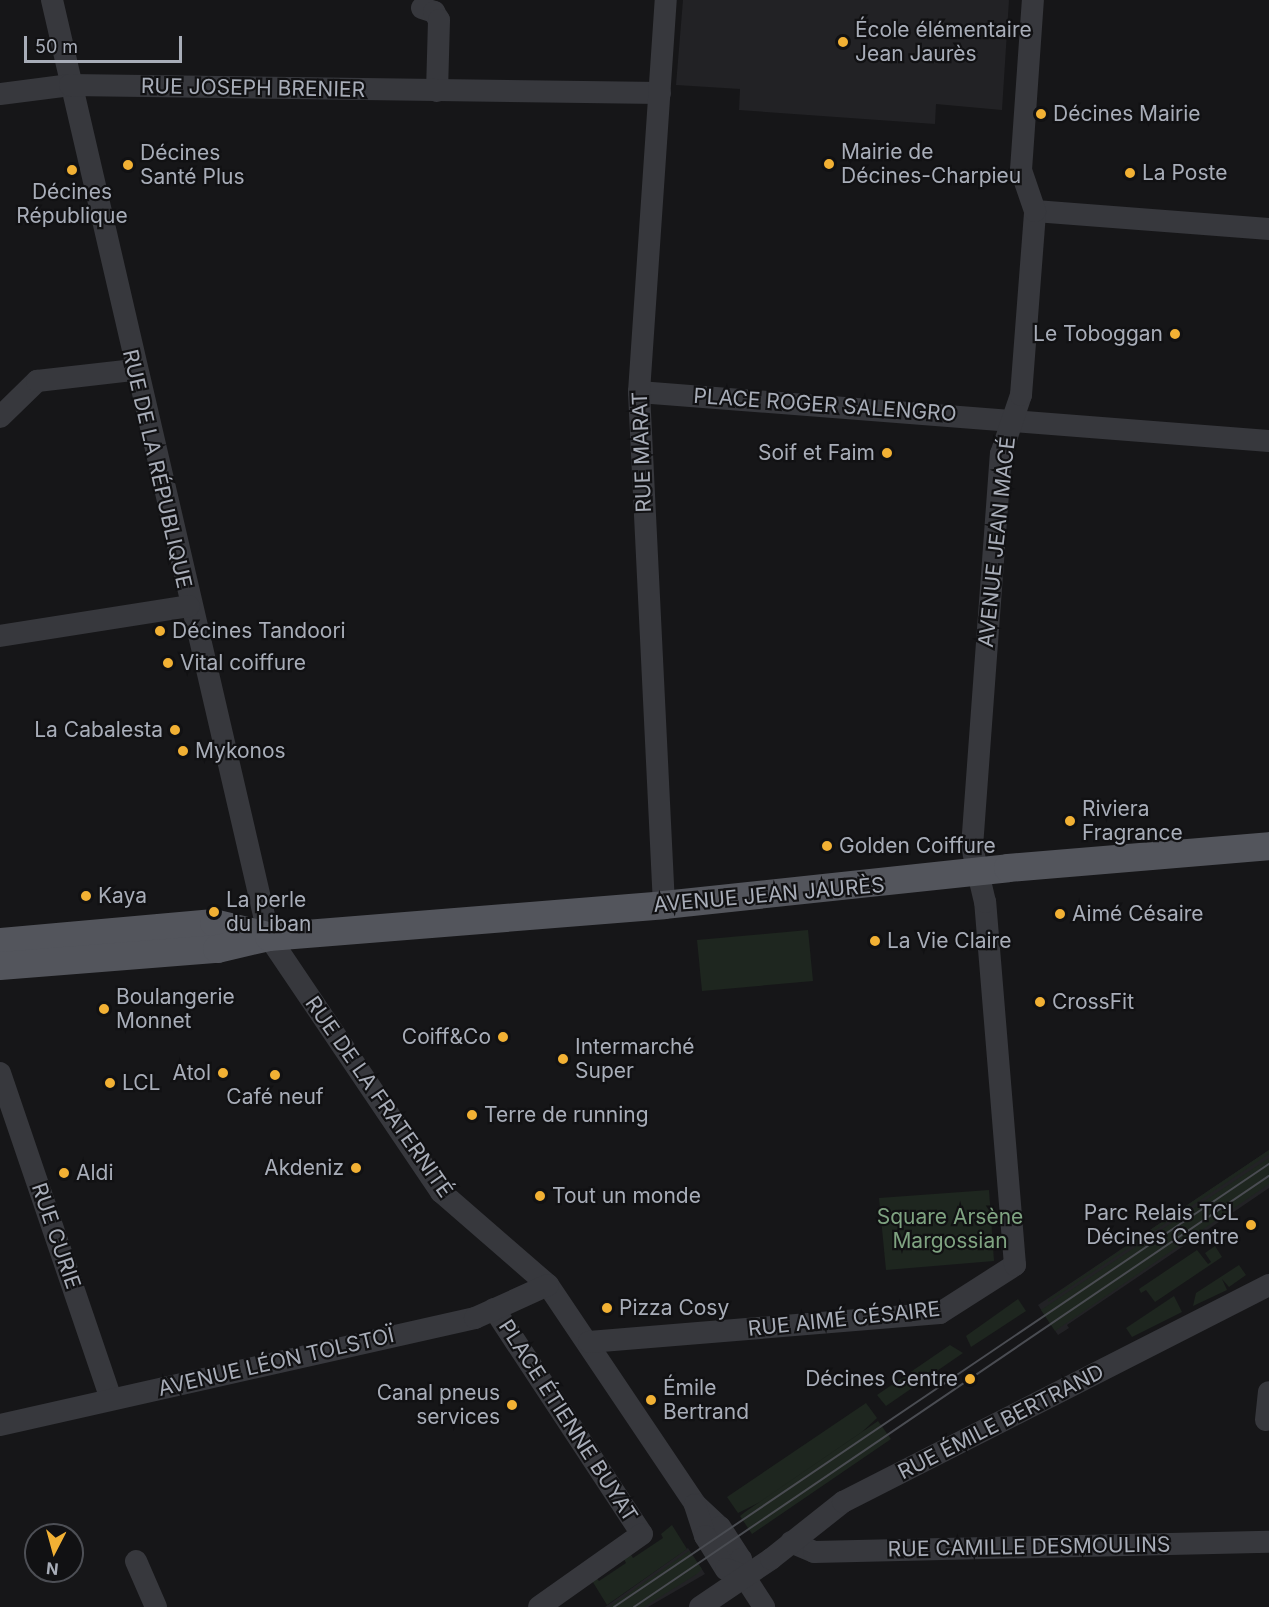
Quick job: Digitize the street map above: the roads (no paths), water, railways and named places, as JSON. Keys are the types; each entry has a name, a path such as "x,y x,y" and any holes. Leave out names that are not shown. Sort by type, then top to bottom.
{"main road":[{"name":"AVENUE JEAN JAURÈS","path":"0,966 217,949 269,937 664,905 1269,846"},
{"name":"AVENUE JEAN JAURÈS","path":"0,942 214,922 269,937"}],"street":[{"name":"RUE DE LA RÉPUBLIQUE","path":"51,0 134,370 269,937"},
{"name":"RUE MARAT","path":"664,905 639,392 666,0"},
{"name":"AVENUE JEAN MACÉ","path":"975,873 972,847 1001,454 1021,395 1035,211 1021,170 1033,0"},
{"path":"422,8 434,12 439,20 437,91"},
{"name":"RUE JOSEPH BRENIER","path":"0,94 69,85 660,93"},
{"path":"1035,211 1269,230"},
{"path":"0,417 37,381 134,370"},
{"name":"PLACE ROGER SALENGRO","path":"639,392 1012,419 1269,441"},
{"path":"0,636 189,606"},
{"name":"RUE AIMÉ CÉSAIRE","path":"589,1342 940,1313 1015,1265 985,902 975,873"},
{"name":"RUE DE LA FRATERNITÉ","path":"269,937 441,1192 548,1285 589,1342 695,1504 720,1527 738,1554 744,1576 764,1607"},
{"name":"RUE CURIE","path":"0,1073 111,1399"},
{"name":"AVENUE LÉON TOLSTOÏ","path":"0,1425 454,1323 494,1309 548,1285"},
{"name":"RUE ÉMILE BERTRAND","path":"700,1607 843,1502 1269,1286"},
{"name":"PLACE ÉTIENNE BUYAT","path":"494,1309 642,1534 539,1607"},
{"path":"1266,1420 1269,1392"},
{"name":"RUE CAMILLE DESMOULINS","path":"791,1542 814,1552 1269,1542"},
{"path":"136,1561 156,1607"}],"tram line":[{"path":"614,1607 1269,1164"},
{"path":"634,1607 1269,1176"}],"place":[{"name":"École élémentaire Jean Jaurès","path":"843,42"},
{"name":"Décines Mairie","path":"1041,114"},
{"name":"Mairie de Décines-Charpieu","path":"829,164"},
{"name":"Décines Santé Plus","path":"128,165"},
{"name":"Décines République","path":"72,170"},
{"name":"La Poste","path":"1130,173"},
{"name":"Le Toboggan","path":"1175,334"},
{"name":"Soif et Faim","path":"887,453"},
{"name":"Décines Tandoori","path":"160,631"},
{"name":"Vital coiffure","path":"168,663"},
{"name":"La Cabalesta","path":"175,730"},
{"name":"Mykonos","path":"183,751"},
{"name":"Riviera Fragrance","path":"1070,821"},
{"name":"Golden Coiffure","path":"827,846"},
{"name":"Kaya","path":"86,896"},
{"name":"La perle du Liban","path":"214,912"},
{"name":"Aimé Césaire","path":"1060,914"},
{"name":"La Vie Claire","path":"875,941"},
{"name":"CrossFit","path":"1040,1002"},
{"name":"Boulangerie Monnet","path":"104,1009"},
{"name":"Coiff&Co","path":"503,1037"},
{"name":"Intermarché Super","path":"563,1059"},
{"name":"Atol","path":"223,1073"},
{"name":"Café neuf","path":"275,1075"},
{"name":"LCL","path":"110,1083"},
{"name":"Terre de running","path":"472,1115"},
{"name":"Akdeniz","path":"356,1168"},
{"name":"Aldi","path":"64,1173"},
{"name":"Tout un monde","path":"540,1196"},
{"name":"Parc Relais TCL Décines Centre","path":"1251,1225"},
{"name":"Pizza Cosy","path":"607,1308"},
{"name":"Décines Centre","path":"970,1379"},
{"name":"Émile Bertrand","path":"651,1400"},
{"name":"Canal pneus services","path":"512,1405"}],"park label":[{"name":"Square Arsène Margossian","path":"950,1229"}]}
